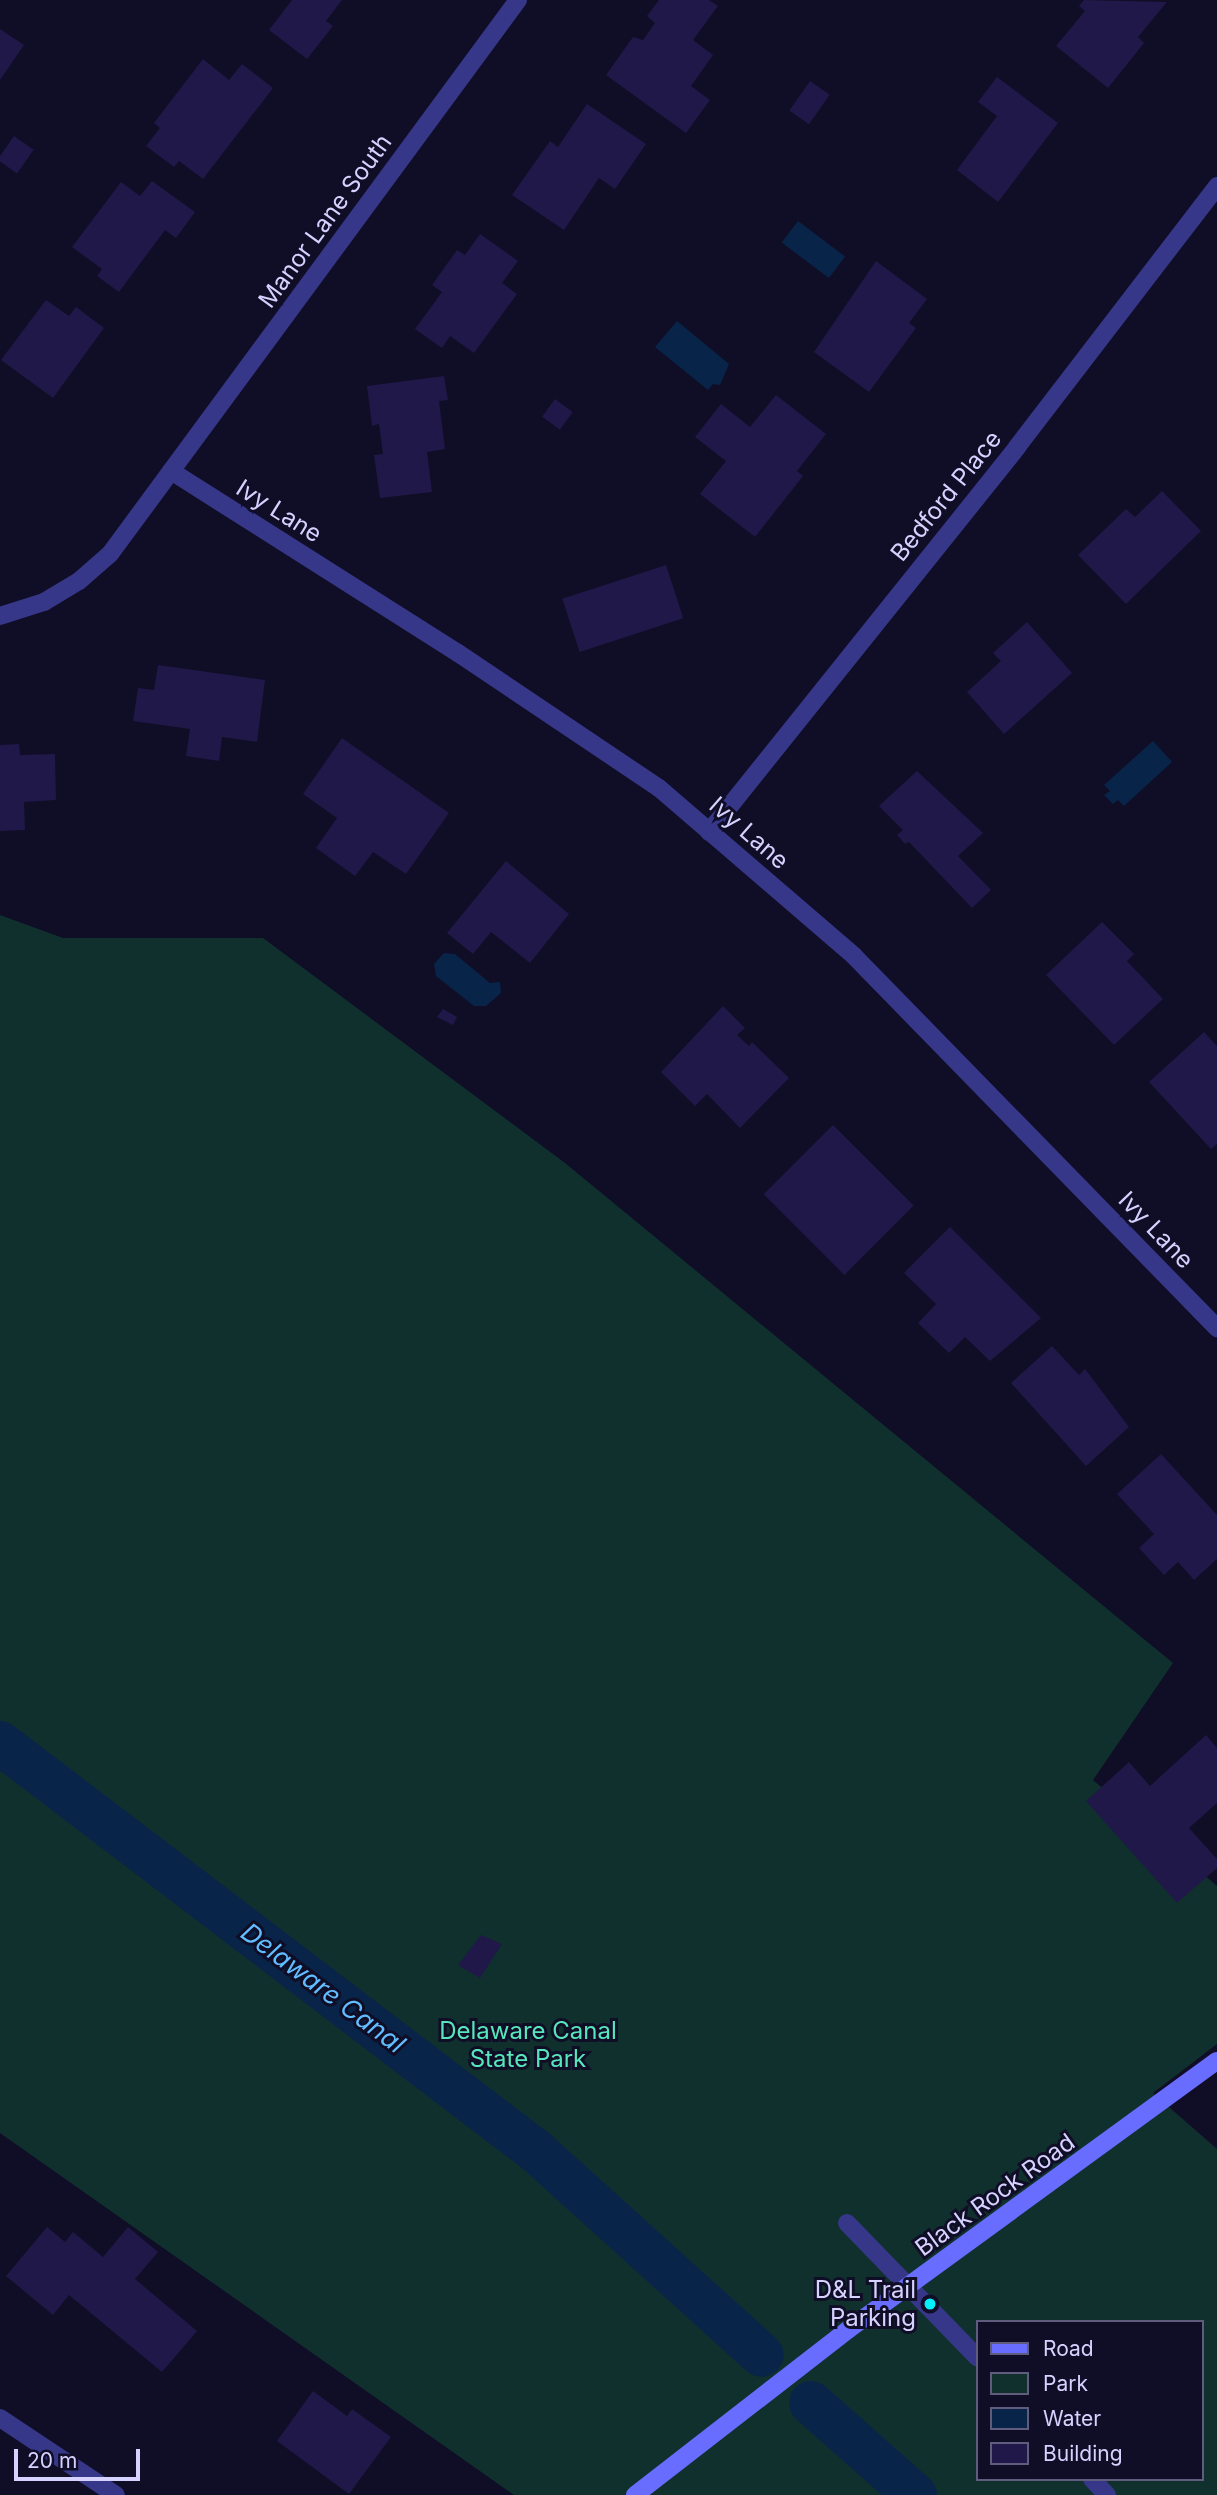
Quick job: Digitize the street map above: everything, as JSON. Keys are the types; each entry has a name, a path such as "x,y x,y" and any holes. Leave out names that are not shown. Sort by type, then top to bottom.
{"street":[{"name":"Manor Lane South","path":"0,616 44,602 79,581 110,554 518,0"},
{"name":"Bedford Place","path":"709,832 1017,447 1217,186"},
{"name":"Ivy Lane","path":"171,471 585,736 659,788 854,956 1217,1328"},
{"name":"Black Rock Road","path":"635,2495 910,2286 1217,2062"},
{"path":"847,2223 976,2356"},
{"path":"0,2418 116,2495"},
{"path":"1094,2481 1107,2495"}],"green space":[{"name":"Delaware Canal State Park","path":"0,915 63,938 263,938 565,1163 1173,1663 1093,1780 1217,1886 1217,2044 1153,2093 1217,2149 1217,2495 514,2495 0,2133"}],"water":[{"path":"798,221 845,257 829,278 782,243"},
{"path":"677,321 729,364 720,385 713,384 708,390 655,347"},
{"path":"1153,741 1172,762 1124,806 1118,800 1113,804 1104,795 1110,791 1104,785"},
{"path":"444,953 455,954 490,983 500,982 501,993 486,1006 474,1006 436,976 434,964"}],"building":[{"path":"292,0 342,0 326,21 333,26 307,59 269,30"},
{"path":"659,0 709,0 718,6 693,40 713,55 691,86 710,100 686,133 606,75 633,37 643,40 655,23 647,16"},
{"path":"1084,0 1167,2 1138,37 1144,43 1108,88 1056,46 1085,11 1079,6"},
{"path":"0,29 24,45 0,80"},
{"path":"203,59 229,80 242,64 273,88 203,179 179,161 174,167 146,146 160,128 154,123"},
{"path":"997,77 1058,123 998,202 957,170 997,116 978,102"},
{"path":"810,81 830,95 809,124 789,110"},
{"path":"587,104 646,144 615,189 599,178 564,230 512,195 550,141 558,147"},
{"path":"14,136 34,150 17,174 0,162 0,156"},
{"path":"152,181 195,212 176,238 165,230 119,292 97,276 102,269 72,247 121,182 140,196"},
{"path":"480,234 518,261 502,283 517,294 474,353 450,336 442,348 415,329 442,292 432,285 457,250 465,255"},
{"path":"876,261 927,299 909,323 916,328 869,392 814,352"},
{"path":"46,300 69,316 76,307 104,328 53,398 1,360"},
{"path":"444,376 448,400 439,401 445,449 427,452 432,492 380,498 374,455 383,454 379,424 372,426 367,386"},
{"path":"776,395 826,434 797,471 803,476 755,537 700,494 726,461 695,437 721,404 750,427"},
{"path":"555,399 573,412 560,430 542,417"},
{"path":"1162,491 1201,531 1126,604 1078,555 1126,509 1135,517"},
{"path":"666,565 683,618 580,652 562,599"},
{"path":"1027,622 1072,673 1004,734 967,692 1001,661 993,653"},
{"path":"158,665 265,680 257,742 222,737 219,761 186,756 190,729 133,721 138,688 154,690"},
{"path":"342,738 449,813 406,874 373,852 355,876 316,848 337,818 303,794"},
{"path":"19,744 20,755 55,754 56,800 24,802 25,830 0,831 0,745"},
{"path":"917,771 983,833 958,856 991,890 972,908 909,842 905,844 897,835 903,830 879,806"},
{"path":"506,861 569,914 530,963 491,932 473,954 447,933"},
{"path":"1102,922 1134,954 1127,961 1163,999 1114,1045 1046,975"},
{"path":"723,1006 745,1028 737,1035 749,1046 752,1042 789,1078 740,1128 707,1094 695,1106 661,1072"},
{"path":"443,1009 457,1017 453,1025 437,1017"},
{"path":"1204,1032 1217,1046 1217,1144 1211,1149 1149,1082"},
{"path":"833,1125 914,1206 844,1275 764,1194"},
{"path":"950,1227 1041,1318 990,1361 965,1337 949,1353 918,1323 936,1304 904,1273"},
{"path":"1052,1346 1079,1375 1085,1369 1129,1427 1086,1466 1011,1383"},
{"path":"1161,1454 1217,1515 1217,1559 1194,1580 1178,1562 1164,1575 1139,1548 1154,1534 1117,1494"},
{"path":"1206,1735 1217,1748 1217,1803 1189,1828 1217,1859 1217,1868 1177,1903 1086,1801 1129,1762 1150,1786"},
{"path":"481,1935 502,1944 480,1978 458,1965"},
{"path":"47,2227 65,2242 73,2232 103,2257 128,2227 158,2252 135,2279 197,2331 162,2372 69,2295 53,2315 6,2276"},
{"path":"313,2391 347,2416 352,2409 391,2437 349,2494 277,2441"}],"waterway":[{"name":"Delaware Canal","path":"0,1743 536,2151 762,2355"},
{"name":"Delaware Canal","path":"811,2403 915,2495"}],"place":[{"name":"D&L Trail Parking","path":"930,2304"}]}
